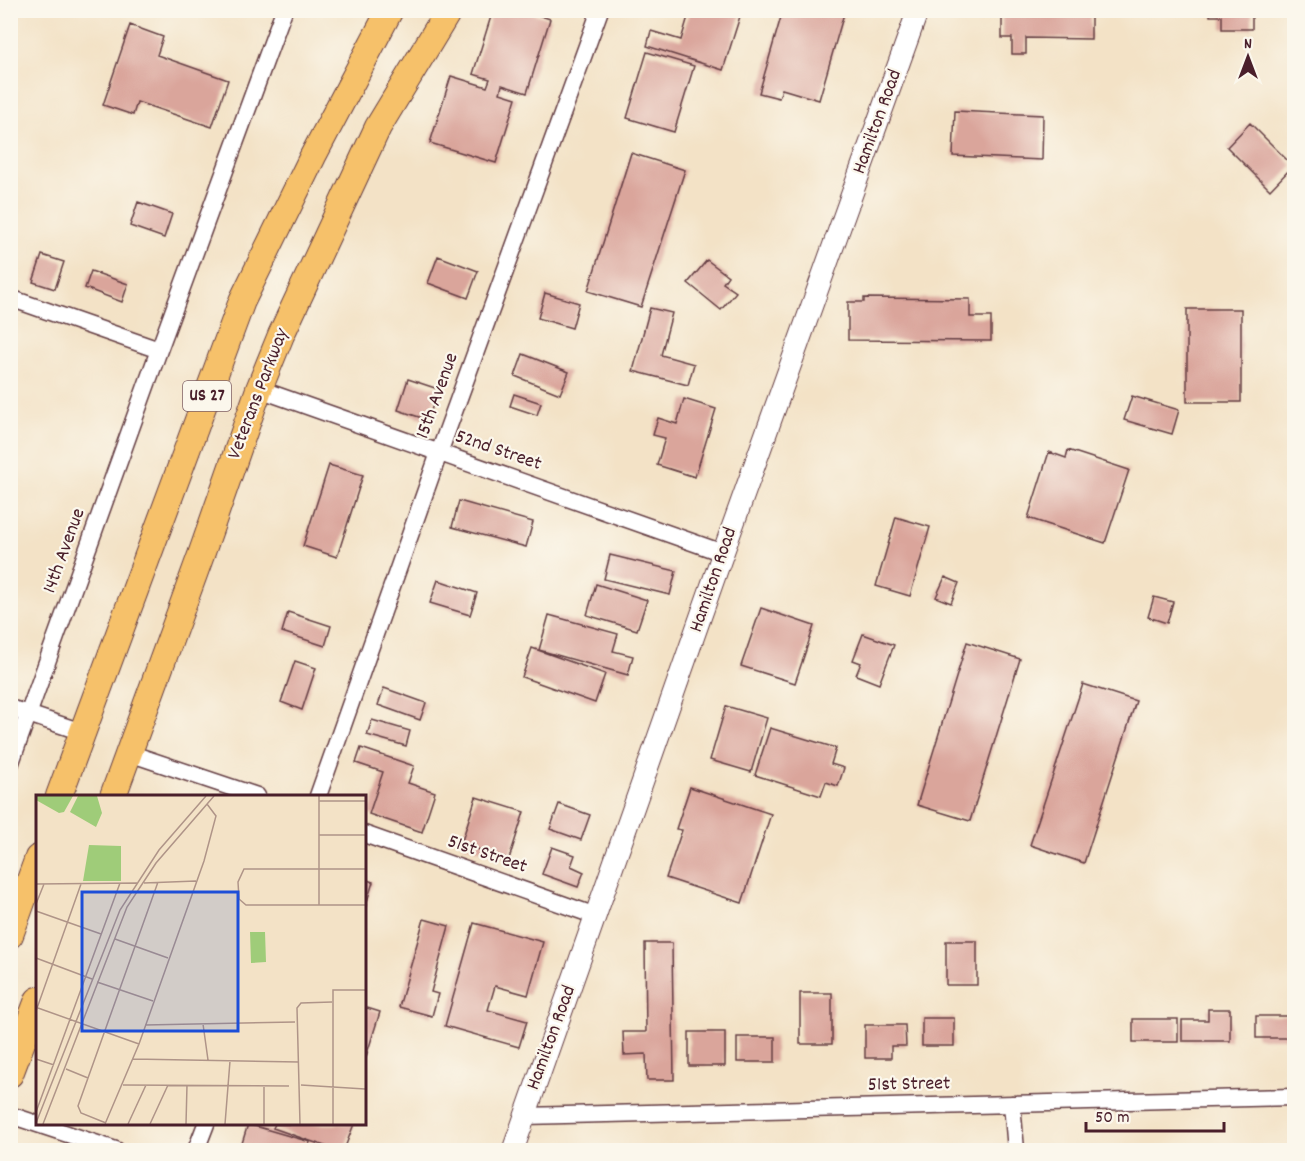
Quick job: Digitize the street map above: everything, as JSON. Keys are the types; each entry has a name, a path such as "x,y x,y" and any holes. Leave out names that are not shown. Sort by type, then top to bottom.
{"main road":[{"name":"US 27","path":"59,795 242,301 313,156 390,10"},
{"name":"Veterans Parkway","path":"112,795 201,555 259,389 323,241 378,127 449,10"},
{"path":"10,935 36,864"},
{"path":"10,1074 36,1005"}],"street":[{"path":"10,298 159,350 284,10"},
{"name":"15th Avenue","path":"318,795 600,10"},
{"name":"Hamilton Road","path":"513,1150 723,553 918,10"},
{"name":"14th Avenue","path":"10,765 159,350"},
{"name":"52nd Street","path":"259,389 723,553"},
{"path":"10,708 82,732"},
{"path":"129,753 254,795"},
{"name":"51st Street","path":"366,835 596,916"},
{"name":"51st Street","path":"524,1116 1294,1097"},
{"path":"1012,1104 1016,1150"},
{"path":"10,1115 36,1124"},
{"path":"40,1125 116,1150"},
{"path":"196,1150 206,1125"}],"building":[{"path":"493,10 523,10 550,19 527,93 502,85 500,93 516,98 496,163 430,143 451,76 487,87 490,79 473,74"},
{"path":"690,10 742,10 723,70 647,46 651,31 681,40"},
{"path":"783,10 845,10 819,100 782,89 779,98 759,93"},
{"path":"1002,10 1091,10 1091,39 1026,38 1026,54 1012,54 1012,38 1002,38"},
{"path":"1210,10 1252,10 1252,29 1222,29 1222,16 1210,16"},
{"path":"130,25 163,37 157,55 228,80 212,127 137,102 133,115 103,105"},
{"path":"647,52 694,66 674,132 627,118"},
{"path":"955,111 1043,115 1042,160 953,156"},
{"path":"1250,123 1293,166 1270,190 1227,147"},
{"path":"631,153 685,170 641,307 588,291"},
{"path":"138,202 172,214 164,238 130,226"},
{"path":"42,255 64,262 55,289 33,282"},
{"path":"438,256 478,271 468,298 428,283"},
{"path":"707,260 728,276 723,283 736,292 721,310 688,283"},
{"path":"91,271 128,284 122,302 85,288"},
{"path":"545,293 579,303 572,328 538,318"},
{"path":"864,298 970,299 970,317 991,317 991,341 848,340 848,302 864,302"},
{"path":"650,308 672,313 661,355 694,364 688,385 633,371"},
{"path":"1187,309 1241,309 1241,402 1187,402"},
{"path":"523,354 569,372 560,394 515,376"},
{"path":"408,379 438,389 428,420 398,410"},
{"path":"514,394 541,403 537,415 510,406"},
{"path":"1132,396 1179,410 1172,434 1124,420"},
{"path":"684,399 716,409 695,477 657,465 665,438 653,435 658,418 677,424"},
{"path":"1068,450 1129,470 1105,543 1028,518 1049,452 1066,458"},
{"path":"329,465 363,475 337,557 303,546"},
{"path":"459,501 533,522 526,547 452,527"},
{"path":"896,517 930,527 910,596 876,586"},
{"path":"610,555 676,571 670,595 604,579"},
{"path":"945,577 959,583 951,603 936,597"},
{"path":"438,580 477,593 470,615 430,603"},
{"path":"596,584 647,600 637,630 587,615"},
{"path":"1154,597 1173,602 1167,623 1148,617"},
{"path":"761,608 814,626 795,683 741,666"},
{"path":"288,612 331,626 325,646 282,632"},
{"path":"549,615 618,634 613,651 633,656 628,675 539,650"},
{"path":"863,634 894,645 879,684 856,675 861,663 853,660"},
{"path":"967,642 1020,659 970,821 917,805"},
{"path":"532,648 605,674 595,703 522,677"},
{"path":"295,661 316,668 302,710 281,702"},
{"path":"1083,684 1136,701 1084,863 1030,845"},
{"path":"384,688 426,703 420,720 378,705"},
{"path":"726,706 767,718 751,772 710,760"},
{"path":"372,720 410,731 406,746 367,735"},
{"path":"770,728 836,748 831,764 844,768 838,786 826,782 821,796 755,775"},
{"path":"361,748 414,766 408,783 435,792 422,832 369,814 383,772 356,763"},
{"path":"690,787 771,814 742,903 666,878 682,830 676,829"},
{"path":"476,797 524,812 509,859 461,844"},
{"path":"559,804 590,815 581,840 550,829"},
{"path":"552,847 575,855 571,866 584,872 578,887 542,874"},
{"path":"366,880 373,882 366,905"},
{"path":"424,919 449,926 431,992 438,994 432,1016 399,1007"},
{"path":"474,923 543,942 528,995 495,986 488,1010 527,1021 519,1047 445,1026"},
{"path":"946,941 977,941 977,985 946,985"},
{"path":"645,943 672,943 674,1080 647,1080 646,1054 624,1055 623,1032 646,1032"},
{"path":"800,993 832,993 832,1044 800,1044"},
{"path":"366,1008 380,1012 366,1057"},
{"path":"1208,1009 1230,1009 1230,1041 1182,1041 1182,1020 1208,1020"},
{"path":"1256,1016 1294,1016 1294,1038 1256,1038"},
{"path":"922,1018 954,1018 954,1046 922,1046"},
{"path":"1133,1019 1178,1019 1178,1042 1133,1042"},
{"path":"865,1025 905,1025 906,1046 891,1046 891,1058 865,1058"},
{"path":"689,1032 725,1032 725,1066 689,1066"},
{"path":"737,1037 775,1037 775,1062 737,1062"},
{"path":"248,1125 310,1142 307,1150 240,1150"},
{"path":"274,1125 354,1125 344,1150 336,1150 273,1128"}]}
